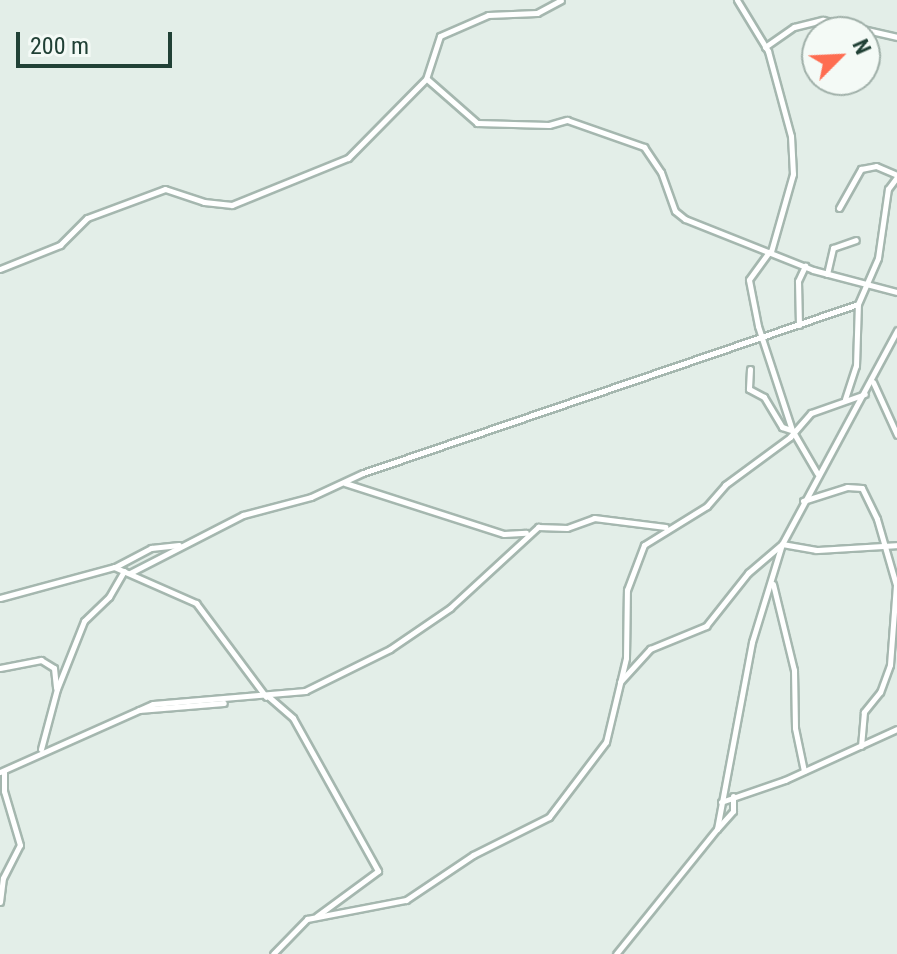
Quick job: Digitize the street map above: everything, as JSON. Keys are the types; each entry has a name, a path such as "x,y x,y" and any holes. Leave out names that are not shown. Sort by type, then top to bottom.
{"street":[{"path":"0,269 60,245 87,218 165,189 204,202 232,205 344,160 426,79 437,42 445,32 496,13 537,13 561,0"},
{"path":"737,0 765,47 791,136 793,174 770,252 749,282 761,337 793,432 817,473"},
{"path":"765,47 794,27 823,20 897,37"},
{"path":"426,79 479,123 549,125 567,120 644,147 661,172 679,216 827,274 897,292"},
{"path":"839,208 861,169 876,166 897,176 888,189 884,235 870,285 858,304 856,366 844,400"},
{"path":"827,274 833,248 856,240"},
{"path":"799,325 798,281 805,266"},
{"path":"40,750 57,689 88,614 109,597 127,572 243,515 501,430 858,304"},
{"path":"717,829 752,642 773,582 782,544 817,473 874,378 897,330"},
{"path":"750,369 749,390 764,397 782,427 793,432"},
{"path":"874,378 897,435"},
{"path":"273,954 302,922 317,916 406,900 473,855 549,817 604,747 620,683 633,566 644,545 667,527 707,506 725,485 793,432 811,413 865,394"},
{"path":"345,483 504,534 527,533 594,518 667,527"},
{"path":"802,501 860,486 877,519 882,547 896,589 893,647 880,692 864,712 861,746"},
{"path":"0,902 3,878 20,845 4,791 2,772 40,750 138,710 171,702 228,701 298,694 390,649 454,606 527,533"},
{"path":"620,683 650,649 706,626 748,573 782,544"},
{"path":"782,544 816,550 897,545"},
{"path":"0,598 114,567 151,548 179,545"},
{"path":"114,567 196,603 267,697 293,718 378,871 317,916"},
{"path":"773,582 794,670 795,728 804,771"},
{"path":"0,668 43,660 55,669 57,689"},
{"path":"720,802 804,771 897,729"},
{"path":"616,954 732,814 733,796"}]}
